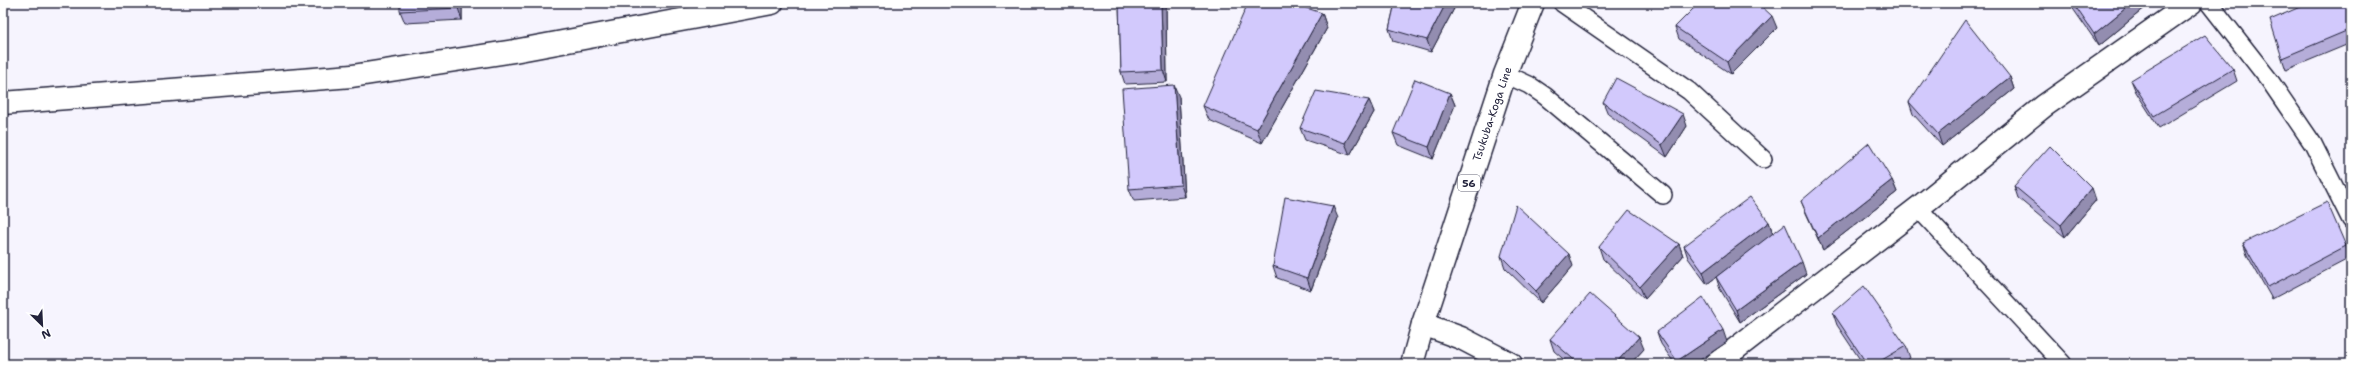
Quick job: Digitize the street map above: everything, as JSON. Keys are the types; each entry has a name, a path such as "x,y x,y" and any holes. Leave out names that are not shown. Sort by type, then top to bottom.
{"street":[{"path":"3,103 352,76 514,51 772,3"},
{"name":"Tsukuba-Koga Line","path":"1412,364 1422,324 1505,74 1532,3"},
{"path":"1716,364 1918,208 2044,106 2194,3"},
{"path":"1422,324 1461,338 1511,364"}],"lane":[{"path":"1562,3 1689,91 1763,158"},
{"path":"2194,3 2270,80 2313,144 2351,220"},
{"path":"1505,74 1545,96 1663,195"},
{"path":"1918,208 2063,364"}],"building":[{"path":"400,3 458,3 458,8 400,11"},
{"path":"1119,3 1161,3 1163,70 1121,72"},
{"path":"1248,3 1291,3 1322,13 1257,129 1203,106"},
{"path":"1395,3 1446,3 1427,40 1389,29"},
{"path":"1699,3 1758,3 1772,16 1727,62 1675,27"},
{"path":"2073,3 2132,3 2094,34"},
{"path":"2309,3 2351,3 2351,29 2282,58 2270,20"},
{"path":"1965,20 2010,77 1938,134 1909,102"},
{"path":"2205,35 2233,69 2154,116 2131,80"},
{"path":"1616,78 1683,114 1662,145 1603,102"},
{"path":"1415,79 1450,93 1429,147 1393,133"},
{"path":"1174,85 1181,185 1129,189 1122,89"},
{"path":"1316,91 1369,100 1345,143 1300,128"},
{"path":"1869,143 1892,180 1818,238 1801,201"},
{"path":"2050,146 2092,188 2061,225 2014,186"},
{"path":"1285,197 1333,206 1307,278 1273,266"},
{"path":"1750,197 1769,222 1703,272 1684,246"},
{"path":"2327,202 2346,246 2268,287 2243,243"},
{"path":"1516,205 1569,254 1536,291 1501,256"},
{"path":"1629,210 1679,244 1640,287 1599,247"},
{"path":"1785,224 1802,262 1736,310 1716,277"},
{"path":"1864,286 1906,346 1875,364 1867,364 1833,313"},
{"path":"1590,294 1639,337 1615,364 1579,364 1550,339"},
{"path":"1703,297 1723,330 1677,361 1657,332"}]}
